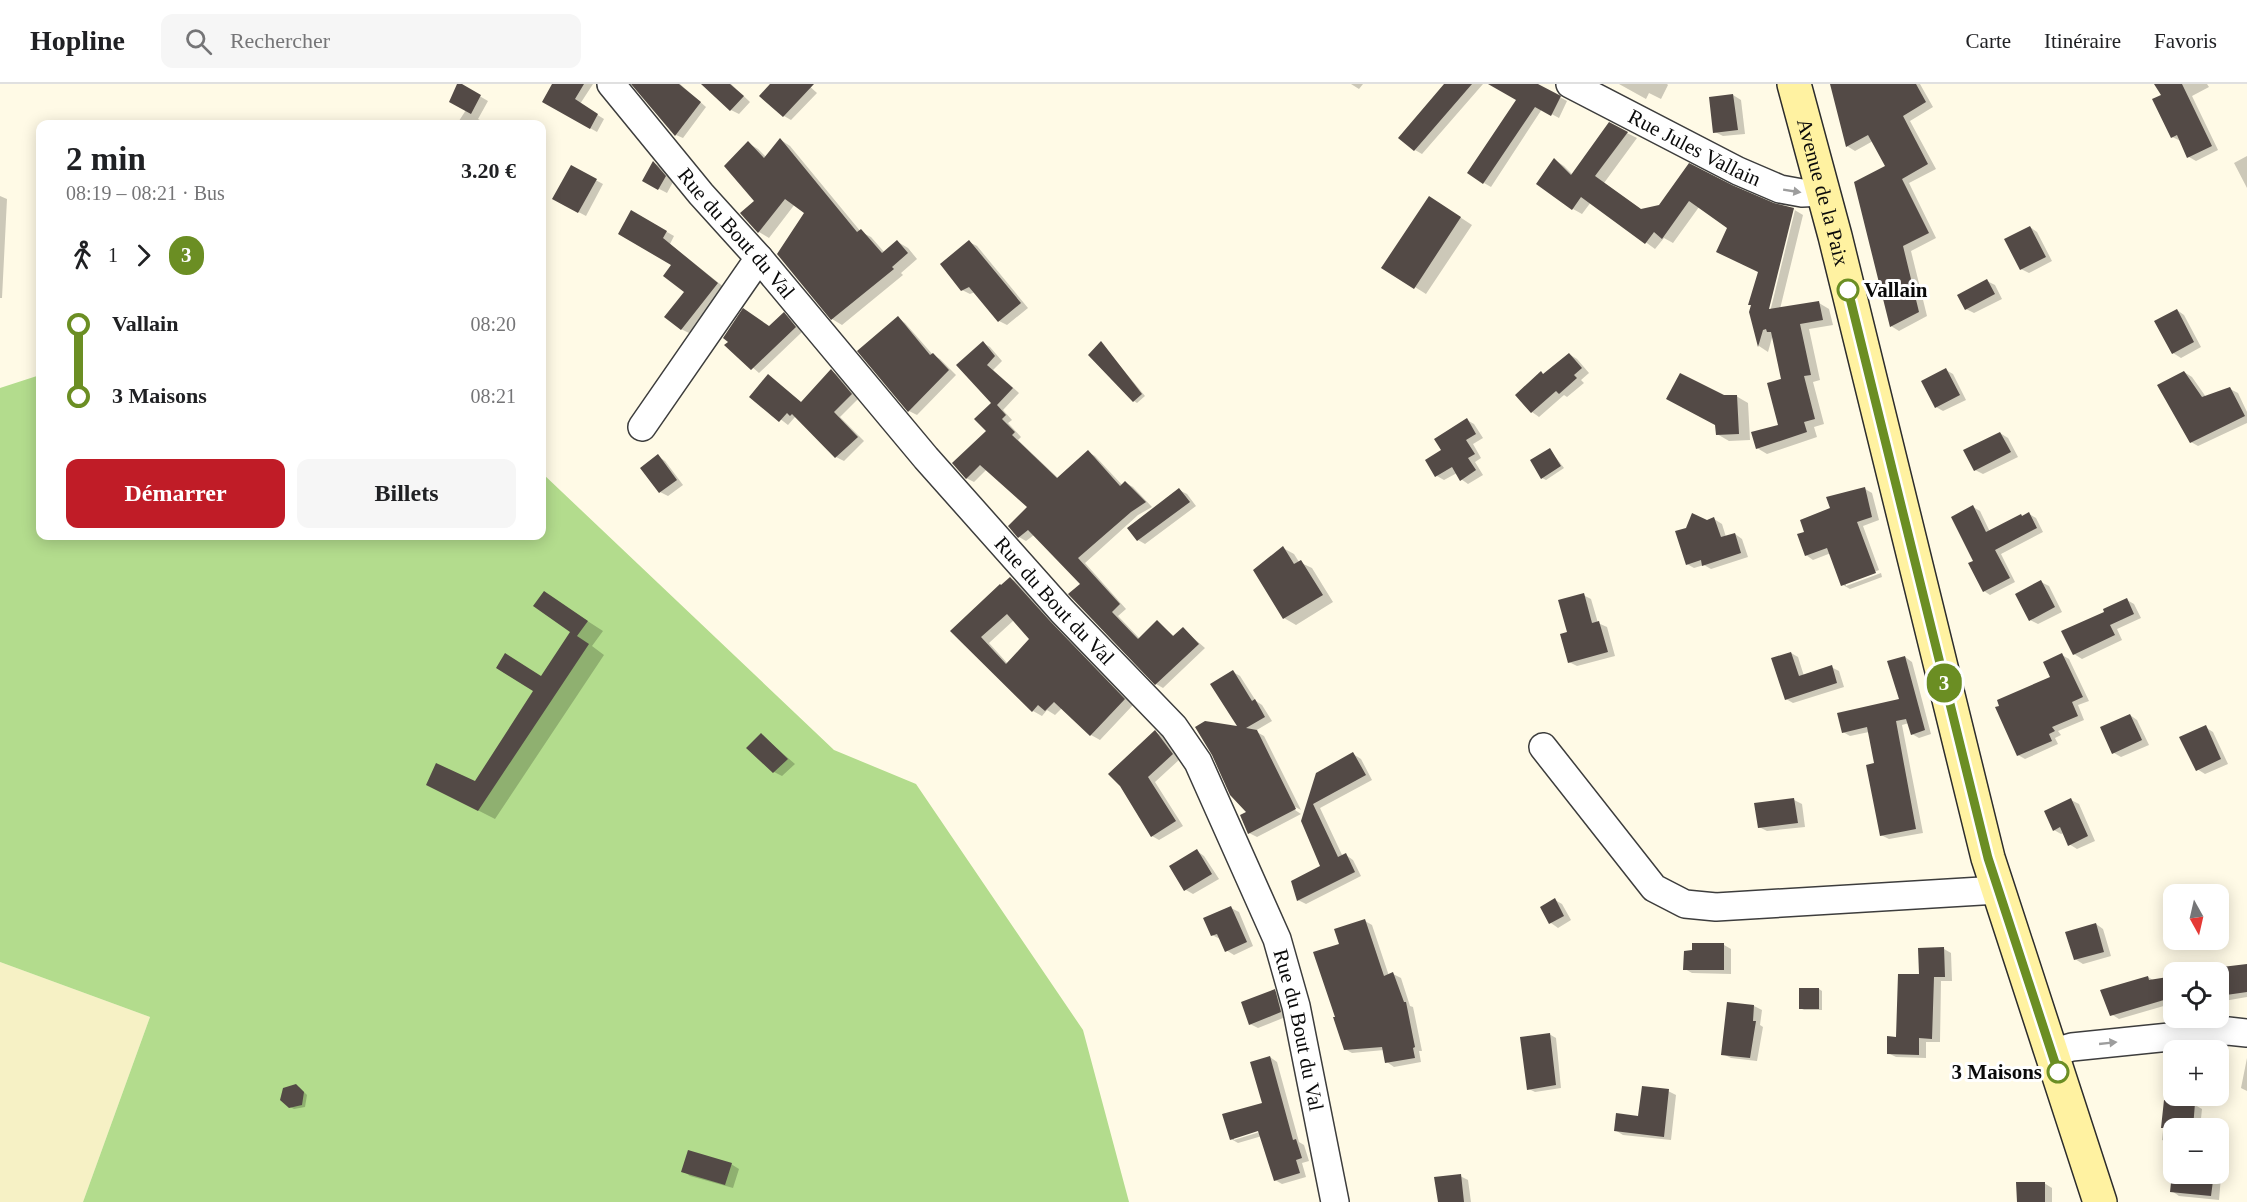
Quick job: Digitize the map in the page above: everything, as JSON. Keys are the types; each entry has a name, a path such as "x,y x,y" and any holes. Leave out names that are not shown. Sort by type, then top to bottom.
{"main road":[{"name":"Avenue de la Paix","path":"1794,84 1823,192 1965,769 1998,890 2100,1202"}],"street":[{"name":"Rue du Bout du Val","path":"611,84 701,194 759,258 926,458 1062,611 1173,727 1198,762 1277,939 1296,1006 1335,1202"},
{"name":"Rue Jules Vallain","path":"1570,84 1738,171 1780,189 1802,193 1823,192"},
{"path":"642,427 759,258"},
{"path":"1543,747 1654,888 1685,904 1716,907 1998,890"},
{"path":"2051,1053 2072,1047 2229,1031 2247,1033"}],"shaded area":[{"path":"0,962 150,1017 83,1202 0,1202"}],"green space":[{"path":"36,376 36,540 546,540 546,477 834,750 916,784 1083,1030 1129,1202 83,1202 150,1017 0,962 0,388"}],"building":[{"path":"457,84 462,84 481,95 471,114 449,102"},
{"path":"552,84 584,84 575,99 598,114 590,129 542,102"},
{"path":"631,84 679,84 701,102 675,136"},
{"path":"701,84 730,84 744,96 730,111"},
{"path":"770,84 814,84 783,117 759,96"},
{"path":"1444,84 1472,84 1414,151 1398,138"},
{"path":"1488,84 1538,84 1561,96 1551,116 1535,107 1483,184 1467,173 1516,100"},
{"path":"1830,84 1916,84 1926,102 1903,116 1928,164 1902,179 1929,233 1903,246 1919,312 1890,327 1854,182 1885,166 1868,135 1846,147"},
{"path":"2154,84 2182,84 2212,146 2187,158 2177,135 2171,138 2152,99 2161,95"},
{"path":"1733,94 1738,130 1713,133 1709,97"},
{"path":"1609,122 1628,132 1595,176 1641,209 1659,205 1689,163 1774,203 1794,208 1769,309 1819,301 1823,320 1800,324 1811,375 1804,376 1815,419 1804,422 1807,432 1756,449 1751,432 1778,425 1767,383 1781,379 1771,332 1763,330 1758,347 1749,312 1751,305 1748,305 1758,272 1716,252 1727,228 1689,201 1662,239 1654,232 1645,244 1581,197 1572,210 1536,184 1554,158 1571,175"},
{"path":"780,138 857,232 861,229 882,253 897,240 908,253 892,267 894,269 831,320 777,254 804,213 785,199 758,233 740,213 754,201 724,166 748,141 764,158"},
{"path":"653,161 666,176 658,190 642,181"},
{"path":"571,165 597,179 578,213 552,199"},
{"path":"1429,196 1461,217 1414,289 1381,268"},
{"path":"631,210 667,231 663,238 718,283 681,330 664,317 684,292 663,276 671,265 618,234"},
{"path":"2030,226 2046,257 2020,270 2004,239"},
{"path":"969,240 1021,303 998,322 969,287 961,291 940,264"},
{"path":"1987,279 1995,294 1965,310 1957,295"},
{"path":"743,308 769,326 784,312 796,327 751,370 724,345 728,342 723,338"},
{"path":"2177,309 2194,342 2172,354 2154,321"},
{"path":"898,316 930,355 933,353 949,370 908,412 857,351"},
{"path":"983,341 995,356 987,365 1013,388 997,405 1006,415 1002,419 1015,432 1012,435 1057,478 1088,450 1120,486 1125,481 1146,502 1131,512 1078,558 1120,604 1112,612 1138,639 1157,620 1173,636 1183,627 1199,644 1155,685 1068,594 1080,584 1028,530 1018,538 1008,526 1027,507 980,465 966,479 952,463 986,431 974,419 991,403 956,365"},
{"path":"1101,341 1142,394 1133,402 1088,355"},
{"path":"1569,353 1582,368 1574,375 1577,378 1559,394 1556,391 1531,413 1515,395 1541,371 1543,374"},
{"path":"1946,368 1960,395 1935,408 1921,381"},
{"path":"831,369 852,394 834,412 858,437 835,458 792,414 790,416 787,413 779,422 749,397 768,374 801,402"},
{"path":"2184,371 2202,397 2230,387 2245,416 2190,443 2157,385"},
{"path":"1680,373 1724,395 1737,395 1739,434 1716,435 1715,425 1666,399"},
{"path":"1467,418 1476,434 1466,440 1475,454 1468,458 1476,470 1460,481 1452,467 1435,477 1425,460 1441,450 1434,439"},
{"path":"2000,432 2011,452 1974,471 1963,450"},
{"path":"1550,448 1561,466 1541,479 1530,460"},
{"path":"658,454 677,480 659,493 640,468"},
{"path":"1865,487 1872,517 1857,522 1876,573 1841,586 1827,548 1805,556 1797,534 1804,532 1800,520 1830,508 1826,497"},
{"path":"1179,488 1190,502 1137,541 1127,528"},
{"path":"1973,505 1986,532 2029,512 2037,528 1995,550 2010,578 1983,592 1968,563 1973,561 1951,517"},
{"path":"1692,513 1707,520 1714,517 1721,537 1735,533 1741,553 1702,566 1701,560 1686,565 1675,531 1686,528"},
{"path":"1283,546 1294,564 1301,560 1323,595 1283,619 1253,570"},
{"path":"1010,577 1125,699 1090,736 1054,702 1045,711 1038,705 1032,712 950,631","holes":["1007,614 1029,639 1006,664 981,637"]},
{"path":"2041,580 2055,607 2029,621 2015,594"},
{"path":"544,591 588,621 577,636 589,644 478,811 426,785 436,763 475,781 533,691 496,668 505,653 541,676 570,632 533,606"},
{"path":"1584,593 1592,623 1599,621 1608,652 1568,663 1560,634 1567,632 1558,600"},
{"path":"2127,598 2134,614 2110,625 2115,635 2073,655 2061,631 2104,612 2103,609"},
{"path":"1791,652 1799,676 1832,665 1837,683 1785,700 1771,658"},
{"path":"2062,653 2083,697 2072,702 2078,716 2052,727 2055,731 2049,734 2052,741 2017,756 1995,707 1999,706 1997,700 2050,677 2043,662"},
{"path":"1905,656 1925,730 1911,735 1906,719 1896,721 1916,829 1880,836 1866,765 1874,763 1867,727 1842,733 1837,713 1899,699 1887,661"},
{"path":"1233,670 1252,701 1255,699 1265,717 1246,728 1257,730 1296,809 1248,834 1240,815 1246,812 1230,795 1212,755 1195,727 1205,721 1237,726 1210,684"},
{"path":"2130,714 2142,740 2112,754 2100,727"},
{"path":"2206,725 2221,759 2196,771 2179,737"},
{"path":"1155,730 1173,754 1148,777 1176,821 1151,837 1120,786 1108,774"},
{"path":"761,733 788,759 773,773 746,748"},
{"path":"1353,752 1366,775 1313,804 1338,857 1346,853 1355,872 1297,901 1291,881 1320,866 1301,821 1316,773"},
{"path":"1794,798 1798,823 1758,828 1754,803"},
{"path":"2071,798 2088,836 2068,846 2060,827 2053,831 2044,811"},
{"path":"1197,849 1212,874 1184,891 1169,866"},
{"path":"1555,898 1564,916 1549,924 1540,907"},
{"path":"1231,906 1247,942 1225,952 1217,934 1211,936 1203,918"},
{"path":"1365,919 1384,976 1393,972 1404,1002 1406,1002 1415,1058 1385,1063 1382,1047 1344,1050 1313,952 1339,944 1334,929"},
{"path":"2096,923 2104,952 2074,960 2065,932"},
{"path":"1692,943 1724,943 1724,970 1683,970 1684,951 1692,950"},
{"path":"1944,947 1945,977 1934,977 1932,1039 1919,1038 1919,1055 1887,1054 1887,1036 1896,1037 1898,974 1919,974 1918,948"},
{"path":"2247,964 2247,992 2229,995 2229,966"},
{"path":"2148,976 2149,980 2163,978 2163,1000 2110,1016 2100,990"},
{"path":"1799,988 1819,988 1819,1009 1799,1009"},
{"path":"1275,989 1281,1012 1249,1025 1241,1002"},
{"path":"1727,1002 1754,1005 1753,1021 1756,1021 1750,1058 1721,1055"},
{"path":"1550,1033 1556,1085 1527,1090 1520,1037"},
{"path":"1270,1056 1293,1140 1296,1139 1302,1158 1296,1160 1300,1173 1274,1181 1258,1131 1230,1140 1222,1114 1262,1103 1250,1062"},
{"path":"296,1084 304,1092 302,1105 289,1108 280,1100 283,1088"},
{"path":"1642,1086 1669,1089 1664,1137 1614,1131 1616,1113 1638,1116"},
{"path":"2163,1106 2195,1106 2194,1118 2163,1118 2163,1128 2161,1128"},
{"path":"688,1150 732,1163 725,1185 681,1172"},
{"path":"1461,1174 1464,1202 1438,1202 1434,1177"},
{"path":"2016,1182 2045,1182 2045,1202 2017,1202"},
{"path":"2171,1184 2213,1184 2211,1196 2170,1192"}],"bus line":[{"name":"3","path":"1848,290 1988,858 2058,1072"}],"place":[{"name":"Vallain","path":"1848,290"},
{"name":"3 Maisons","path":"2058,1072"}]}
